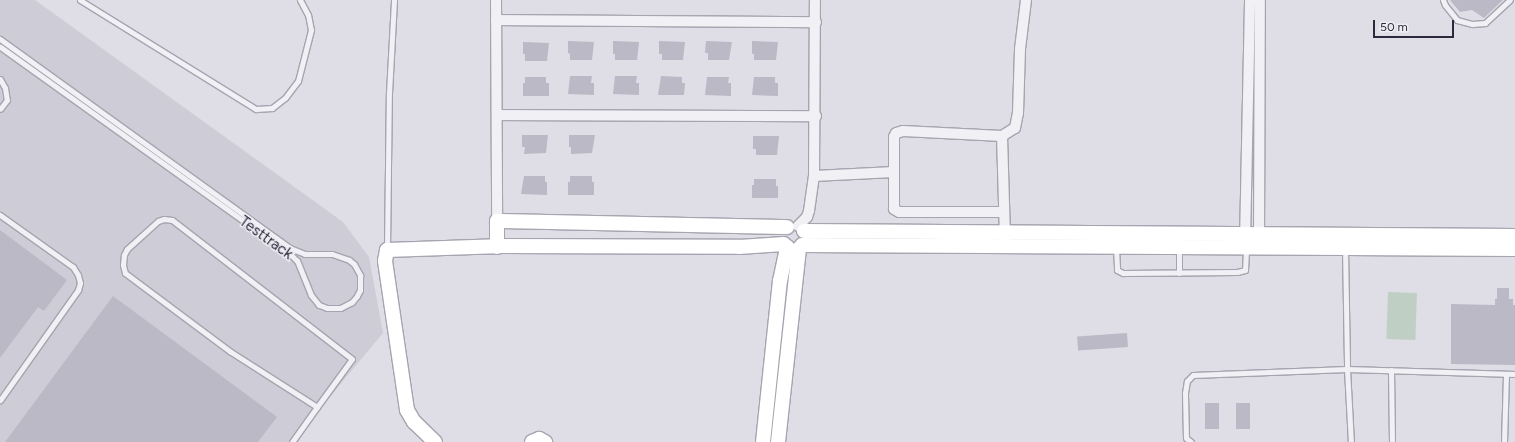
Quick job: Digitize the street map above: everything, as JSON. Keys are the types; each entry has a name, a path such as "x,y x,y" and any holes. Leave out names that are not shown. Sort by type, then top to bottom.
{"street":[{"path":"496,0 497,247"},
{"path":"793,246 782,237 796,228 807,217 814,176 816,116 815,0"},
{"path":"1004,212 899,212 894,209 893,144 896,133 903,131 1002,136 1015,128 1018,113 1020,49 1026,0"},
{"path":"1250,0 1252,249"},
{"path":"1252,234 1260,0"},
{"path":"496,20 816,22"},
{"path":"497,115 816,116"},
{"path":"1002,136 1005,247"},
{"path":"814,176 894,172"},
{"path":"497,221 1005,232 1515,236"},
{"path":"763,442 780,281 793,246 805,238 796,228"},
{"path":"435,442 414,422 407,410 385,261 387,250 497,247 793,246 1515,249"},
{"path":"778,442 793,246"},
{"path":"532,442 539,439 545,442"}],"lane":[{"path":"80,0 256,109 272,108 284,98 298,81 312,30 308,15 300,0"},
{"path":"387,250 389,93 394,0"},
{"path":"1443,0 1445,5 1457,20 1472,24 1485,23 1510,0"},
{"name":"Testtrack","path":"0,39 290,248 305,254 332,254 349,260 354,264 360,275 360,290 357,296 352,302 340,308 327,308 319,305 310,295 297,261 291,255 0,47"},
{"path":"0,79 5,88 7,100 0,108"},
{"path":"0,215 73,267 78,275 80,283 78,290 0,400"},
{"path":"292,442 352,359 172,220 164,218 158,220 127,249 124,255 124,273 232,352 317,407"},
{"path":"1116,248 1117,270 1123,273 1237,272 1245,270 1252,249"},
{"path":"1179,248 1179,273"},
{"path":"1345,249 1347,369 1351,442"},
{"path":"1191,442 1186,438 1184,393 1187,382 1193,375 1347,369 1515,374"},
{"path":"1391,370 1392,442"},
{"path":"1504,442 1506,374"}],"shaded area":[{"path":"0,0 35,0 343,222 369,257 383,333 292,442 0,442"}],"green space":[{"path":"1388,292 1417,293 1415,340 1386,339"}],"building":[{"path":"1450,0 1503,0 1484,18 1472,10 1460,12"},
{"path":"568,41 594,42 592,60 570,60 570,54 568,53"},
{"path":"613,41 639,42 637,60 615,60 615,54 613,54"},
{"path":"659,41 685,42 683,60 662,60 662,54 659,54"},
{"path":"706,41 732,42 729,60 708,60 708,53 705,53"},
{"path":"752,41 778,42 776,60 754,60 754,54 752,54"},
{"path":"523,42 549,43 547,61 525,61 525,54 523,54"},
{"path":"570,76 592,76 591,83 594,83 594,95 568,94"},
{"path":"615,76 637,76 636,83 639,83 639,95 613,94"},
{"path":"661,76 682,77 682,83 685,83 684,95 658,95"},
{"path":"525,77 546,77 546,83 549,83 549,96 523,96 523,83 525,83"},
{"path":"707,77 729,77 728,83 731,83 731,96 705,95"},
{"path":"754,77 775,77 775,83 778,83 778,96 752,95"},
{"path":"522,135 548,135 546,153 524,154 525,147 522,147"},
{"path":"569,135 595,135 592,153 571,154 571,147 569,147"},
{"path":"753,136 779,136 777,155 756,155 756,149 753,149"},
{"path":"524,176 545,176 545,182 547,182 547,195 521,194"},
{"path":"570,176 592,176 592,182 594,182 594,195 568,195 568,182 570,182"},
{"path":"754,179 776,179 776,186 778,186 778,198 752,198 752,185 754,185"},
{"path":"0,230 67,280 44,311 38,307 0,358"},
{"path":"1497,288 1509,288 1509,299 1513,299 1513,305 1515,305 1515,365 1451,364 1451,304 1495,305 1495,299 1497,299"},
{"path":"113,296 277,417 258,442 5,442"},
{"path":"1127,333 1128,347 1078,350 1077,336"},
{"path":"1205,403 1219,403 1219,429 1205,429"},
{"path":"1236,403 1250,403 1250,429 1236,429"}]}
